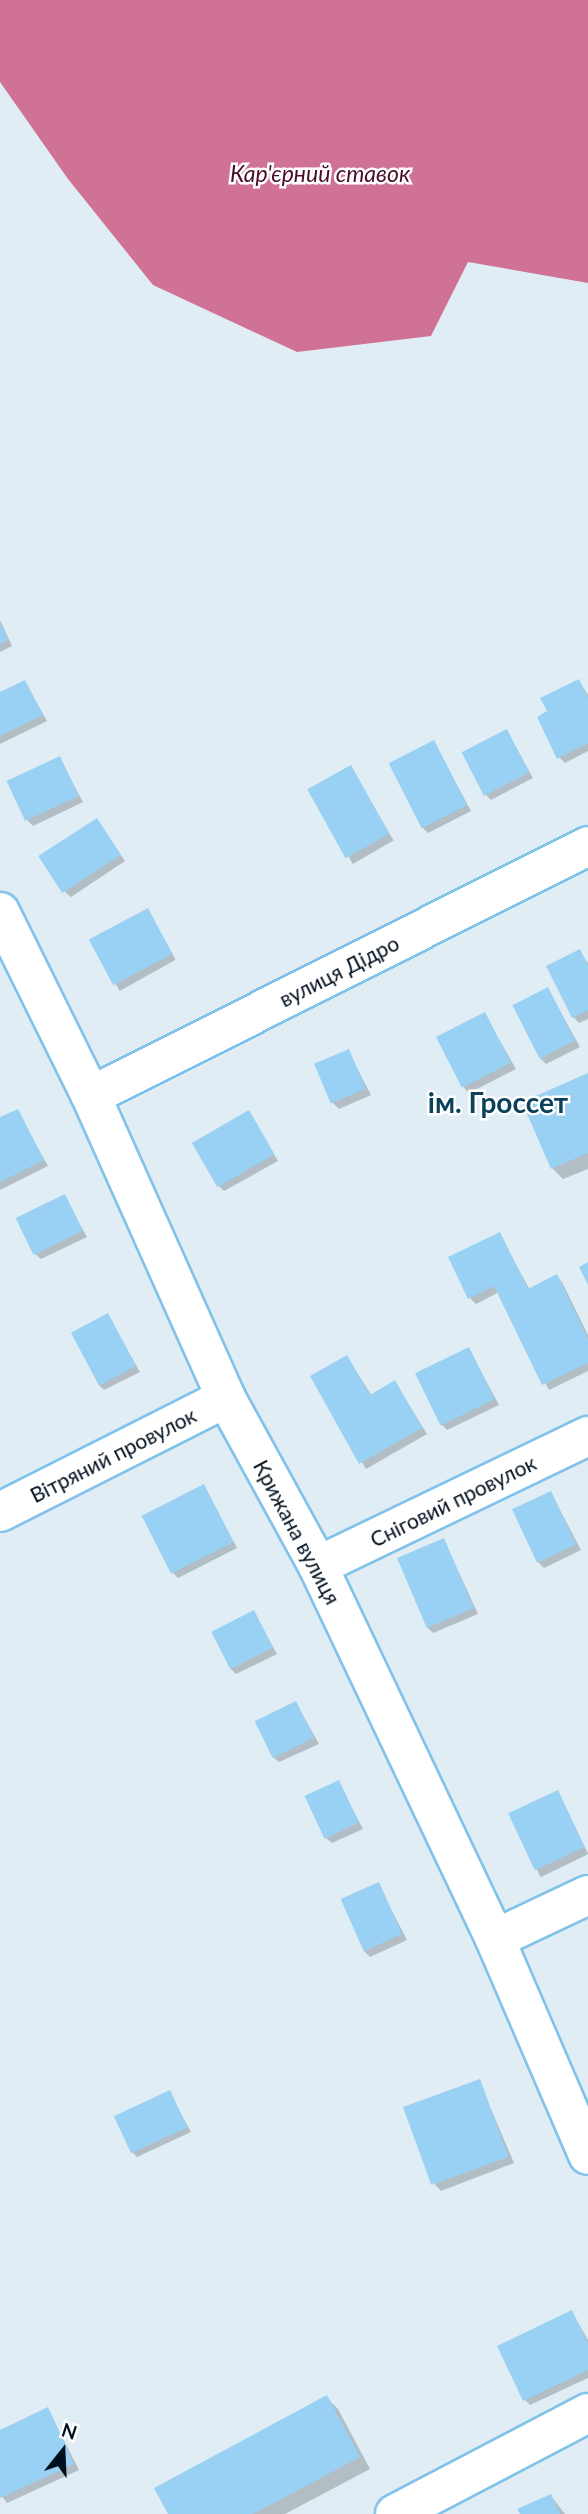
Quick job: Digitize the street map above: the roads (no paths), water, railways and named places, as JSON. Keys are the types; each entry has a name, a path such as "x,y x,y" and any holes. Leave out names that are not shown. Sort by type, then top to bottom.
{"street":[{"name":"вулиця Дідро","path":"91,1096 588,846"},
{"name":"Крижана вулиця","path":"0,912 91,1096 226,1398 318,1566 495,1939 588,2155"},
{"name":"Вітряний провулок","path":"0,1512 226,1398"},
{"name":"Сніговий провулок","path":"318,1566 588,1436"},
{"path":"495,1939 588,1895"},
{"path":"395,2514 588,2413"}],"water":[{"name":"Кар'єрний ставок","path":"0,0 588,0 588,283 468,262 431,336 297,352 153,285 68,179 0,82"}],"district":[{"name":"ім. Гроссет","path":"498,1102"}]}
